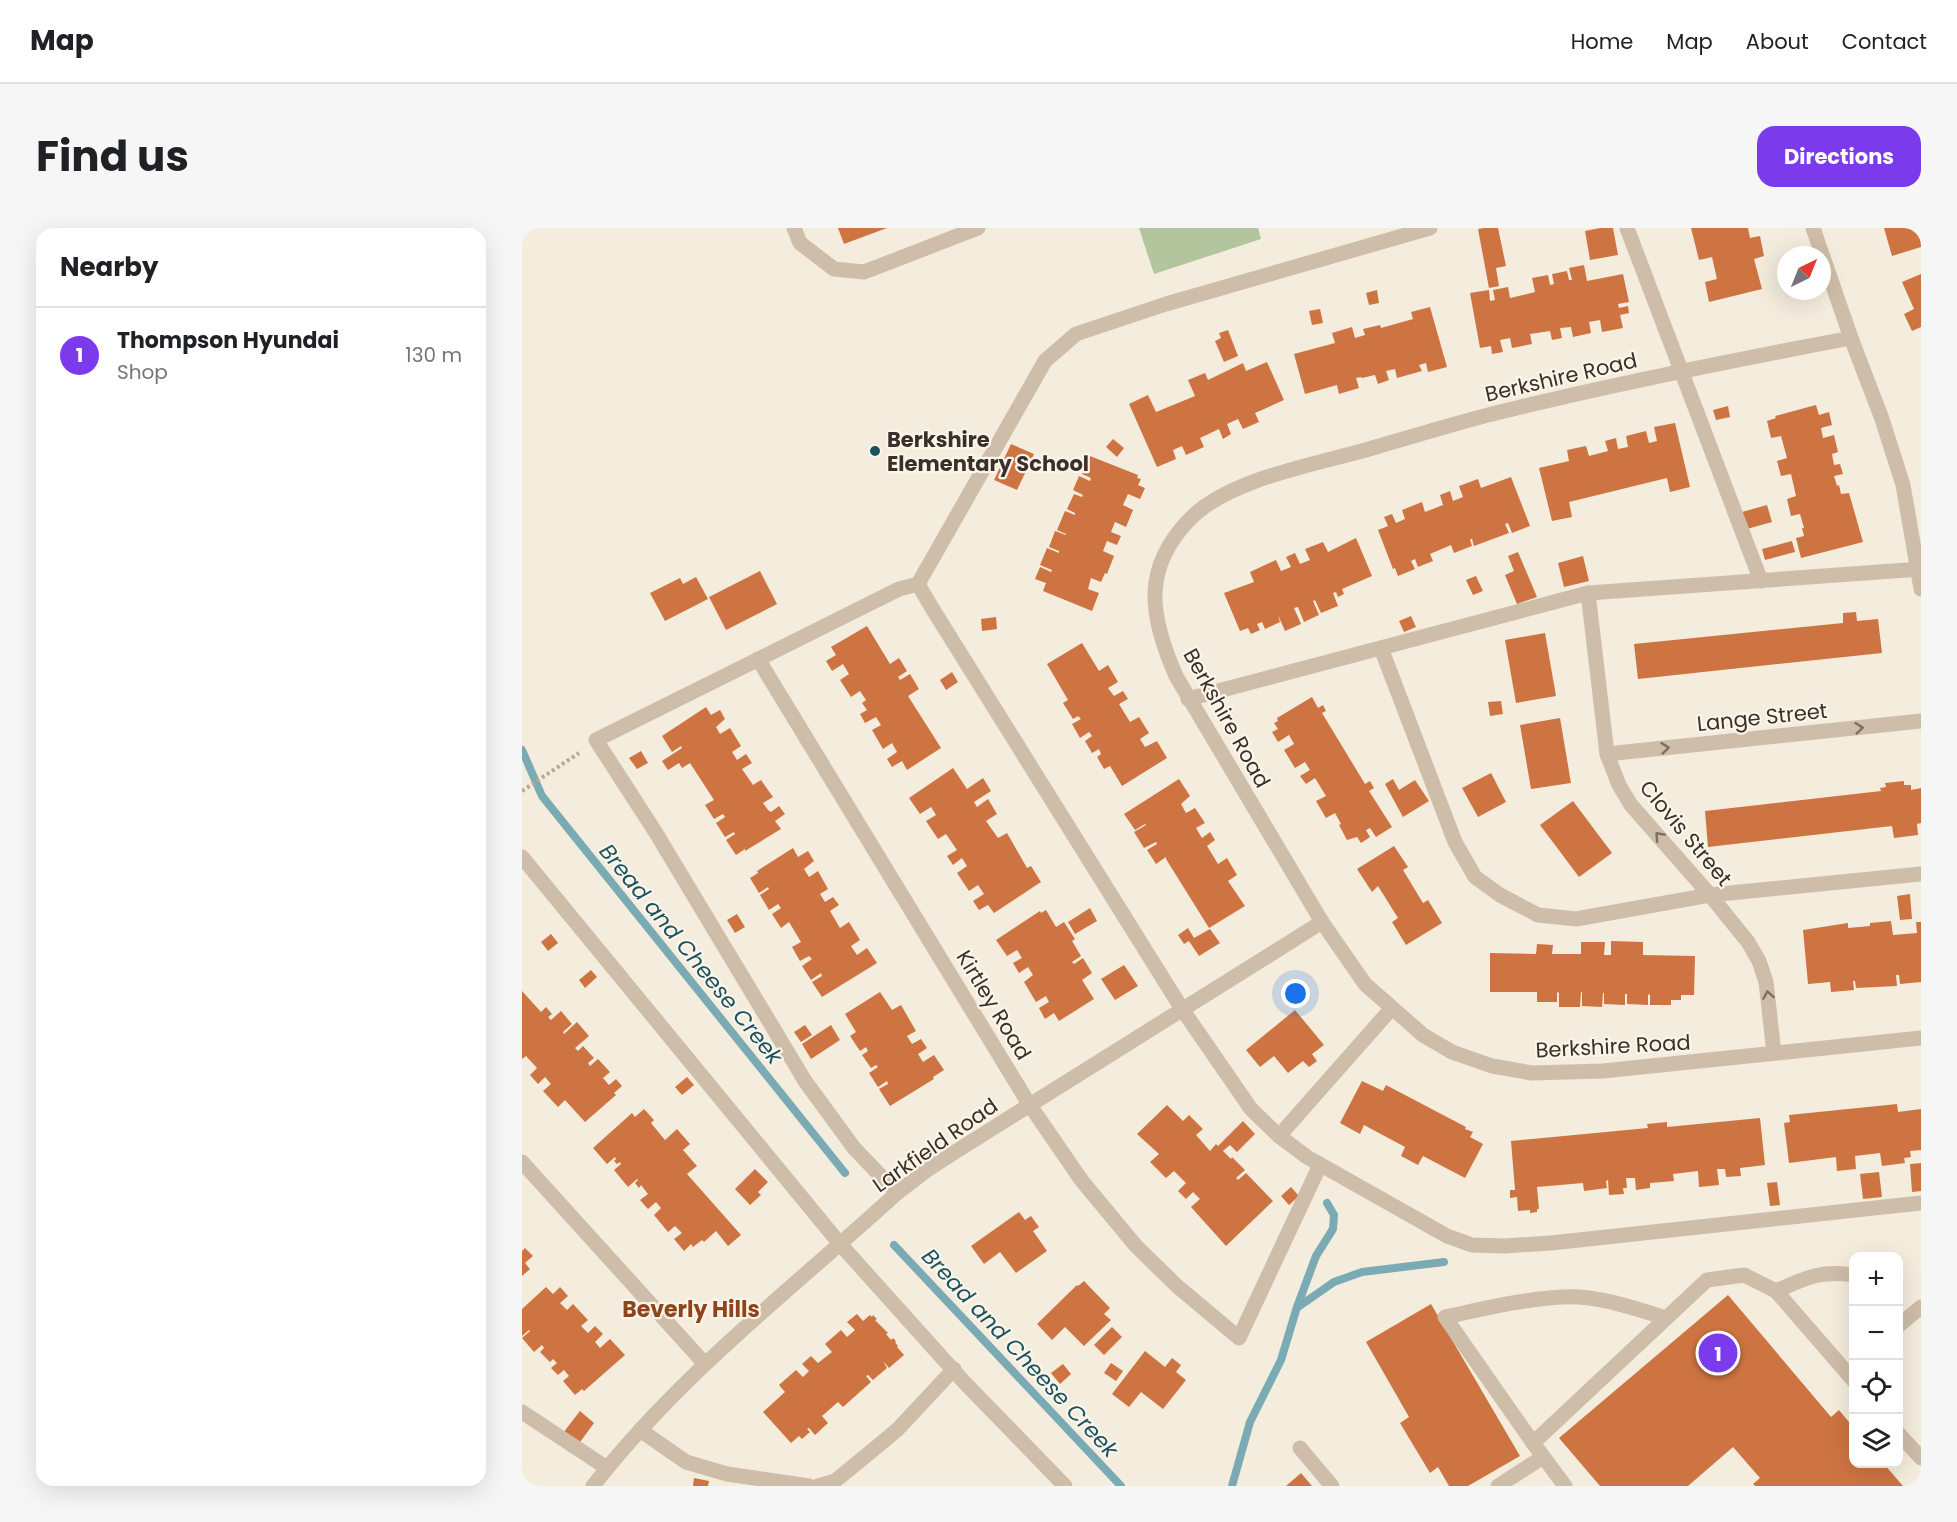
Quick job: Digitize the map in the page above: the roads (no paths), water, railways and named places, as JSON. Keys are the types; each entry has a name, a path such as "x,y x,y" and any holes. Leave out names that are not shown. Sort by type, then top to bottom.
{"street":[{"path":"794,228 800,243 834,269 864,272 978,228"},
{"path":"897,1193 854,1148 805,1081 656,833 596,740 899,589 918,584 1045,361 1076,334 1166,304 1430,228"},
{"path":"1628,228 1761,581"},
{"path":"1813,228 1903,485 1920,569 1921,589"},
{"name":"Berkshire Road","path":"1851,338 1682,370 1487,415 1259,480 1219,497 1191,518 1163,557 1154,598 1163,647 1188,699 1322,922 1365,984 1422,1035 1452,1052 1492,1066 1532,1073 1603,1071 1694,1063 1921,1038"},
{"path":"1188,699 1588,593 1920,569"},
{"path":"918,584 1182,1009 1251,1108 1279,1136 1307,1157 1447,1236 1472,1245 1504,1246 1551,1243 1921,1203"},
{"name":"Clovis Street","path":"1588,593 1607,754 1619,785 1631,805 1748,942 1759,961 1766,982 1774,1053"},
{"path":"1381,648 1455,842 1475,877 1500,895 1538,915 1576,919 1710,895 1921,874"},
{"name":"Kirtley Road","path":"758,659 1029,1104 1082,1181 1136,1246 1177,1286 1239,1338 1320,1165"},
{"name":"Lange Street","path":"1607,754 1921,721"},
{"path":"522,857 840,1245 1065,1486"},
{"name":"Larkfield Road","path":"593,1486 640,1430 705,1364 897,1193 927,1170 1029,1104 1322,922"},
{"path":"1279,1136 1391,1009"},
{"path":"522,1162 705,1364"},
{"path":"1776,1291 1807,1277 1834,1272 1849,1274"},
{"path":"1533,1443 1707,1280 1744,1275 1776,1291 1849,1371"},
{"path":"1565,1486 1444,1317 1509,1304 1564,1297 1613,1302 1666,1318"},
{"path":"1903,1317 1921,1307"},
{"path":"818,1486 836,1481 898,1429 954,1369"},
{"path":"522,1412 607,1468"},
{"path":"640,1430 686,1462 727,1474 809,1486"},
{"path":"1903,1437 1921,1458"},
{"path":"1300,1448 1332,1486"},
{"path":"1498,1486 1543,1457"}],"waterway":[{"name":"Bread and Cheese Creek","path":"522,750 542,796 845,1173"},
{"path":"1232,1486 1250,1422 1281,1360 1316,1256 1333,1229 1334,1215 1327,1203"},
{"name":"Bread and Cheese Creek","path":"894,1245 1121,1486"},
{"path":"1298,1307 1334,1282 1362,1272 1444,1262"}],"place":[{"name":"Berkshire Elementary School","path":"875,451"},
{"name":"Thompson Hyundai","path":"1718,1353"}],"district":[{"name":"Beverly Hills","path":"691,1309"}]}
